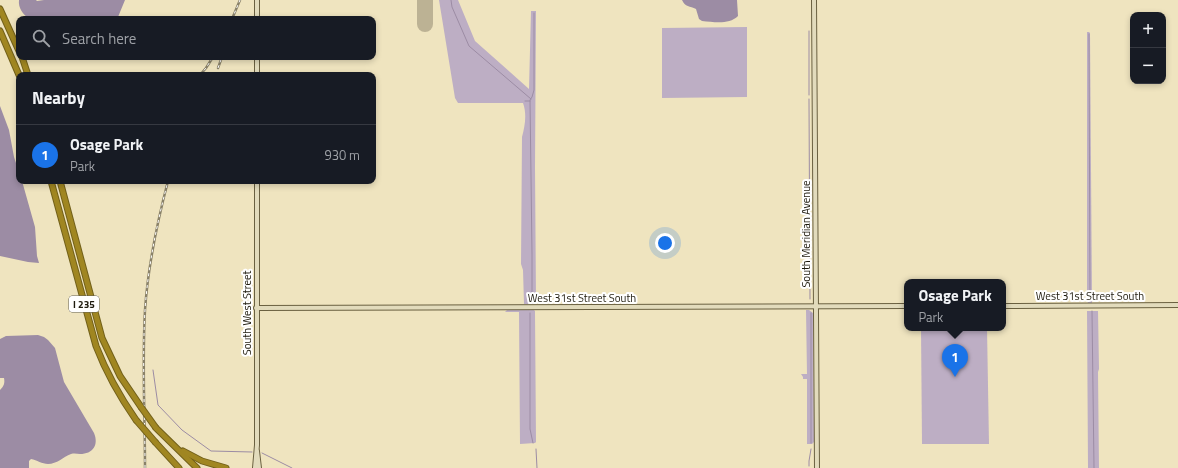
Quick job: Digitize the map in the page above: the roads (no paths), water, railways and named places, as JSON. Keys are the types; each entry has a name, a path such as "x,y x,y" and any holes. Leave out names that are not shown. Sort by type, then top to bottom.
{"highway":[{"path":"0,9 16,44"},
{"path":"0,30 18,72"},
{"path":"23,60 27,72"},
{"name":"I 235","path":"52,184 96,346 102,360 116,388 136,420 166,454 184,468"},
{"name":"I 235","path":"61,184 102,338 120,376 156,428 197,468"},
{"path":"174,445 202,461 226,468"},
{"path":"166,454 179,468"}],"street":[{"path":"256,0 256,16"},
{"name":"South Meridian Avenue","path":"814,0 817,468"},
{"path":"257,60 257,72"},
{"name":"South West Street","path":"255,468 257,184"},
{"name":"West 31st Street South","path":"1006,306 1178,305"},
{"name":"West 31st Street South","path":"256,308 904,306"},
{"name":"South West Street","path":"256,445 259,468"}],"waterway":[{"path":"451,0 452,7 469,46 531,99"},
{"path":"530,301 532,291 530,100 534,90 534,13"},
{"path":"809,31 809,95"},
{"path":"1089,34 1090,299"},
{"path":"809,99 810,299"},
{"path":"525,101 530,101"},
{"path":"1092,311 1094,468"},
{"path":"530,313 530,429 533,443"},
{"path":"811,313 811,443"},
{"path":"153,370 158,405 182,430 211,451 252,452"},
{"path":"536,449 537,468"},
{"path":"809,466 811,449"},
{"path":"262,453 292,468"}],"railway":[{"path":"233,16 240,0"},
{"path":"203,72 211,60"},
{"path":"218,68 221,60"},
{"path":"145,468 145,310 148,277 160,213 167,184"}],"place":[{"name":"Osage Park","path":"955,377"}]}
